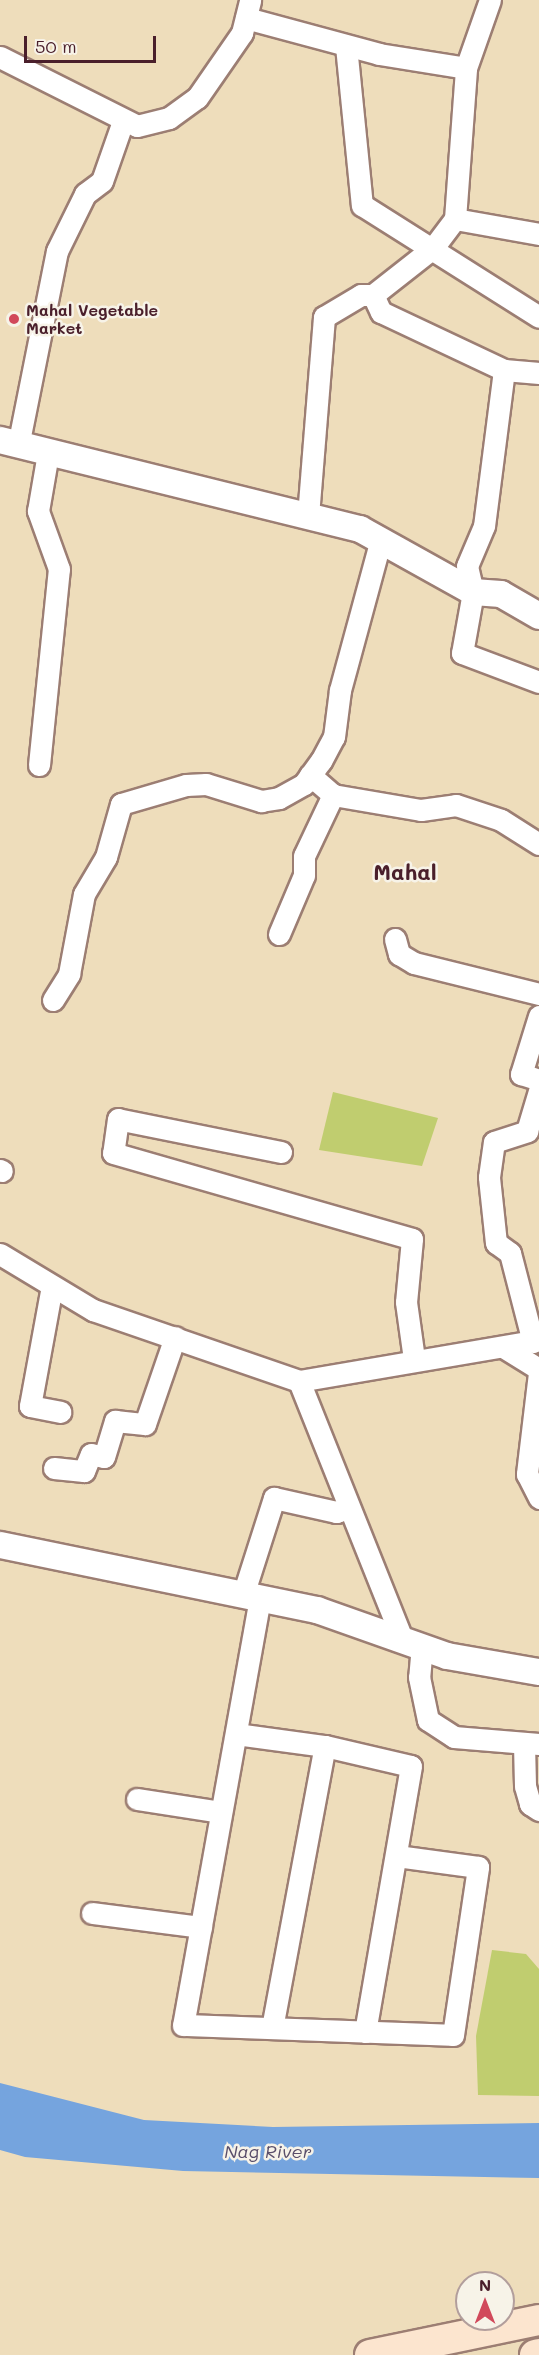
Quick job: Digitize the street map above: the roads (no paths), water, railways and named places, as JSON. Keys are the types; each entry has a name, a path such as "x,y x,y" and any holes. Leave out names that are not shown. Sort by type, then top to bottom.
{"main road":[{"path":"370,2355 539,2320"}],"street":[{"path":"308,516 324,317 361,295 373,295 433,248 454,219 466,68 490,0"},
{"path":"0,57 136,126 169,118 197,98 242,33 248,9 346,46 466,68"},
{"path":"346,46 362,205 539,317"},
{"path":"123,121 102,181 85,194 57,252 9,443 308,516 381,538 473,592 501,594 539,616"},
{"path":"454,219 539,234"},
{"path":"373,295 381,312 504,370 539,373"},
{"path":"504,370 484,526 467,566 473,592 462,653 539,682"},
{"path":"39,765 59,569 38,511 48,453"},
{"path":"53,1000 69,974 84,894 106,857 121,804 186,785 206,784 233,797 261,801 279,798 310,775 334,737 340,690 381,538"},
{"path":"310,775 333,795 421,810 456,805 501,820 539,844"},
{"path":"279,934 304,875 304,856 333,795"},
{"path":"395,939 399,954 414,963 539,994"},
{"path":"539,1016 535,1047 521,1074 539,1080"},
{"path":"0,1254 93,1310 299,1381 414,1359 505,1348 536,1341 510,1253 496,1243 489,1177 494,1142 527,1131 539,1091"},
{"path":"281,1152 118,1119 113,1153 412,1239 406,1302 414,1359"},
{"path":"52,1286 30,1406 60,1412"},
{"path":"54,1468 84,1471 91,1454 104,1457 115,1421 144,1424 175,1337"},
{"path":"505,1348 539,1371 526,1474 539,1498"},
{"path":"299,1381 348,1508 411,1641 428,1720 454,1737 531,1744 525,1786 539,1810"},
{"path":"348,1508 336,1512 274,1498 251,1596 236,1734 183,2025 453,2035 478,1867 397,1856"},
{"path":"0,1545 251,1596 411,1641 447,1656 539,1672"},
{"path":"236,1734 325,1746 411,1766 365,2032"},
{"path":"272,2028 325,1746"},
{"path":"137,1799 221,1812"},
{"path":"92,1913 201,1927"}],"water":[{"name":"Nag River","path":"0,2083 144,2120 273,2127 539,2123 539,2178 183,2171 25,2157 0,2150"}],"place":[{"name":"Mahal Vegetable Market","path":"14,319"}],"district":[{"name":"Mahal","path":"405,872"}]}
